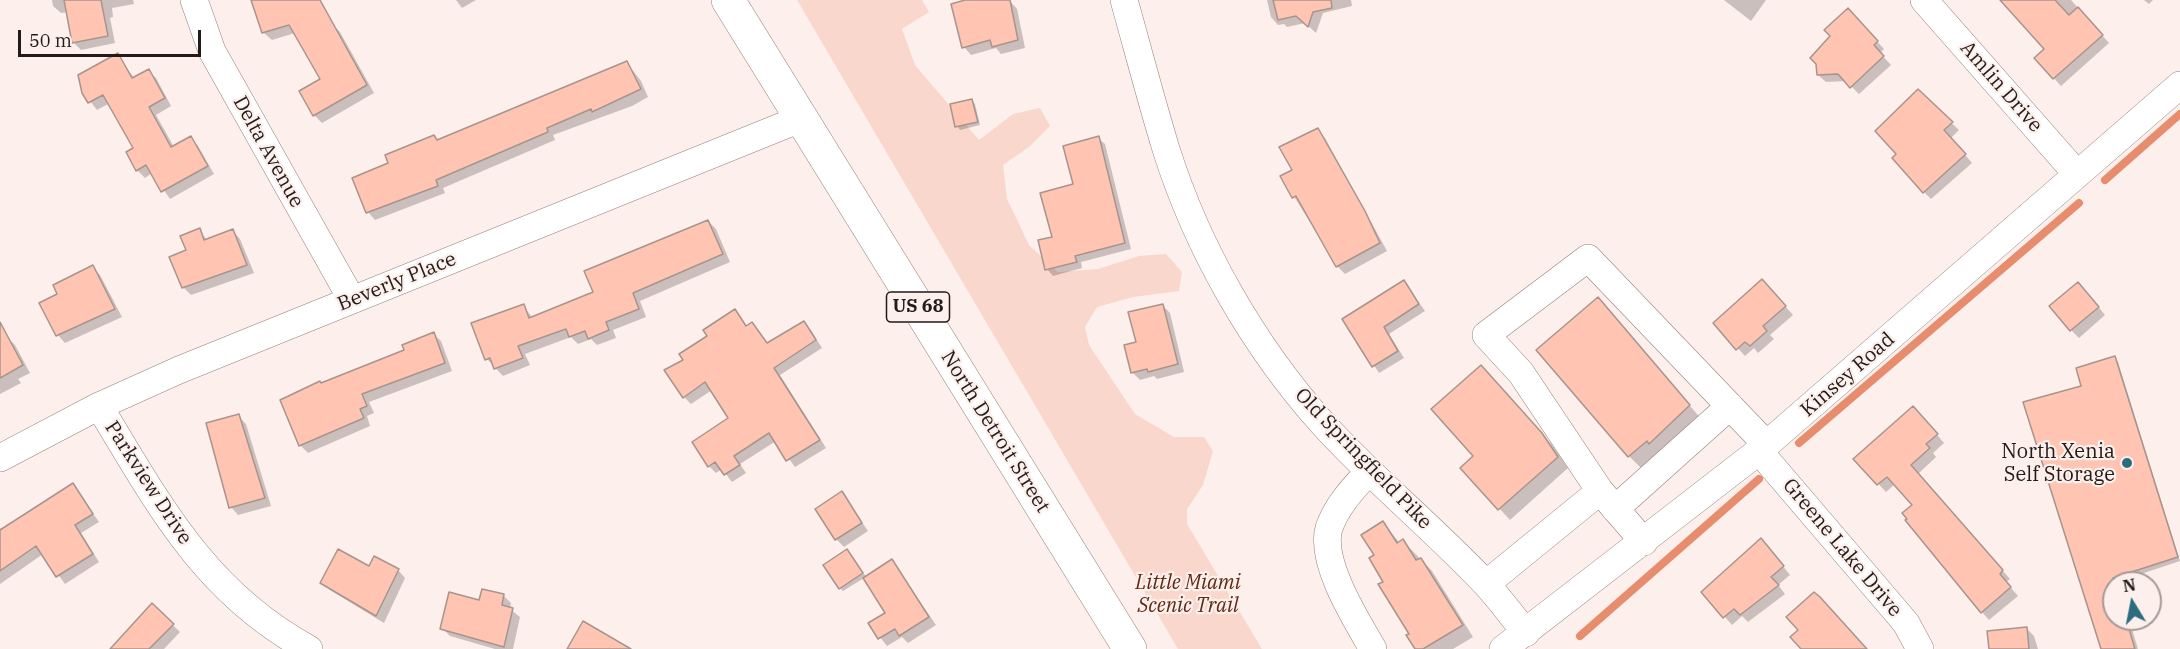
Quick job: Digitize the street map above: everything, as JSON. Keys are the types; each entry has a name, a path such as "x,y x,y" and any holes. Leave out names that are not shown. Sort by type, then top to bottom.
{"highway":[{"name":"North Detroit Street","path":"728,0 1130,649"}],"street":[{"name":"Delta Avenue","path":"194,0 212,51 351,300"},
{"name":"Old Springfield Pike","path":"1124,0 1166,150 1190,212 1221,276 1270,357 1323,423 1486,584 1526,633"},
{"name":"Amlin Drive","path":"1924,0 2078,174"},
{"name":"Kinsey Road","path":"1503,649 1763,448 2180,85"},
{"name":"Beverly Place","path":"0,458 99,406 179,370 800,118"},
{"name":"Greene Lake Drive","path":"1608,500 1521,373 1486,335 1588,258 1730,406 1906,623 1920,649"},
{"name":"Parkview Drive","path":"99,406 187,546 233,595 268,624 309,649"},
{"path":"1486,584 1608,500 1730,406"},
{"path":"1363,465 1335,513 1328,531 1328,539 1339,590 1373,649"},
{"path":"1608,500 1644,542"}],"green space":[{"name":"Little Miami Scenic Trail","path":"797,0 922,0 929,12 902,29 915,65 979,140 1013,114 1040,108 1050,126 1029,147 1003,165 1007,199 1029,245 1058,272 1098,269 1139,256 1166,254 1182,272 1179,291 1133,297 1097,307 1085,327 1089,345 1135,414 1174,437 1204,437 1213,451 1203,485 1187,509 1187,524 1262,649 1178,649"}],"building":[{"path":"64,0 101,0 108,36 72,43"},
{"path":"251,0 320,0 367,85 313,116 299,91 320,79 289,25 262,33"},
{"path":"965,0 1010,0 1018,40 992,47 990,40 962,48 951,4"},
{"path":"1273,0 1331,0 1332,8 1313,12 1308,27 1296,16 1278,20"},
{"path":"2000,0 2055,0 2069,15 2078,7 2103,35 2053,79 2034,58 2044,49"},
{"path":"1848,8 1878,41 1874,45 1884,56 1850,88 1838,74 1817,75 1816,64 1810,58 1830,36 1824,30"},
{"path":"118,53 132,78 149,69 165,98 149,107 171,147 191,136 208,166 161,192 146,165 136,171 126,152 133,148 103,95 88,103 82,93 78,75"},
{"path":"627,61 641,89 592,112 591,109 547,128 548,132 436,180 438,186 366,213 352,178 388,163 385,155 434,135 437,140"},
{"path":"1918,89 1953,122 1944,130 1966,154 1923,193 1892,158 1896,154 1875,131"},
{"path":"972,99 978,122 955,127 950,104"},
{"path":"1318,128 1365,211 1380,243 1336,267 1296,196 1292,198 1280,176 1292,170 1279,147"},
{"path":"1099,136 1125,243 1075,256 1077,262 1045,270 1038,240 1052,237 1040,193 1073,184 1063,146"},
{"path":"708,220 723,254 633,293 639,309 606,322 609,330 588,339 585,331 569,337 566,329 518,346 523,358 494,369 490,358 485,360 471,323 524,304 529,318 593,292 584,271"},
{"path":"200,228 204,240 233,229 247,265 182,288 169,257 186,250 180,236"},
{"path":"93,265 115,309 56,336 39,303 57,294 53,285"},
{"path":"1762,279 1786,306 1763,326 1767,331 1750,346 1745,342 1736,350 1713,323"},
{"path":"1404,280 1419,304 1384,327 1398,351 1372,367 1342,319"},
{"path":"2078,282 2099,307 2070,331 2049,306"},
{"path":"1598,297 1690,405 1649,444 1647,441 1628,457 1536,350"},
{"path":"1163,304 1178,364 1148,372 1147,369 1131,373 1124,345 1136,342 1128,312"},
{"path":"735,309 746,326 752,322 767,343 804,321 816,340 774,368 820,440 786,461 769,433 734,456 740,465 724,475 715,462 708,467 692,442 728,418 705,382 683,398 664,370 683,360 679,354 707,336 703,330"},
{"path":"0,322 23,365 0,378"},
{"path":"434,332 445,363 362,394 367,406 360,409 364,418 299,446 280,400 320,381 321,383 404,350 402,345"},
{"path":"2115,356 2178,557 2135,571 2102,571 2102,631 2130,631 2135,649 2101,649 2023,402 2081,386 2076,368"},
{"path":"1481,365 1542,433 1558,457 1498,510 1460,468 1473,456 1431,409"},
{"path":"1913,406 1938,434 1926,444 1930,448 1911,465 2003,570 2000,574 2011,587 1981,613 1905,520 1907,519 1902,513 1912,505 1887,477 1877,485 1853,459"},
{"path":"239,414 265,498 229,508 206,423"},
{"path":"73,483 93,514 75,525 93,554 56,577 36,546 0,571 0,530"},
{"path":"842,491 862,523 835,540 815,509"},
{"path":"1383,521 1397,543 1403,539 1416,560 1421,558 1463,625 1423,649 1415,649 1406,635 1409,634 1378,584 1383,582 1369,558 1374,555 1361,535"},
{"path":"1761,538 1784,566 1771,577 1779,585 1740,615 1734,609 1723,618 1701,592"},
{"path":"338,549 369,566 374,556 399,569 376,616 320,583"},
{"path":"847,549 863,573 839,589 823,565"},
{"path":"892,559 929,617 899,636 895,629 878,639 868,623 885,613 863,578"},
{"path":"482,589 504,594 502,605 513,608 504,647 440,629 449,592 479,600"},
{"path":"1814,592 1867,649 1801,649 1790,637 1798,630 1786,617"},
{"path":"152,603 174,624 149,649 110,649"},
{"path":"583,621 631,649 567,649"},
{"path":"2027,627 2029,649 1989,649 1987,631"}],"waterway":[{"path":"2105,180 2180,114"},
{"path":"1799,443 2079,203"},
{"path":"1580,636 1759,479"}],"place":[{"name":"North Xenia Self Storage","path":"2127,463"}]}
